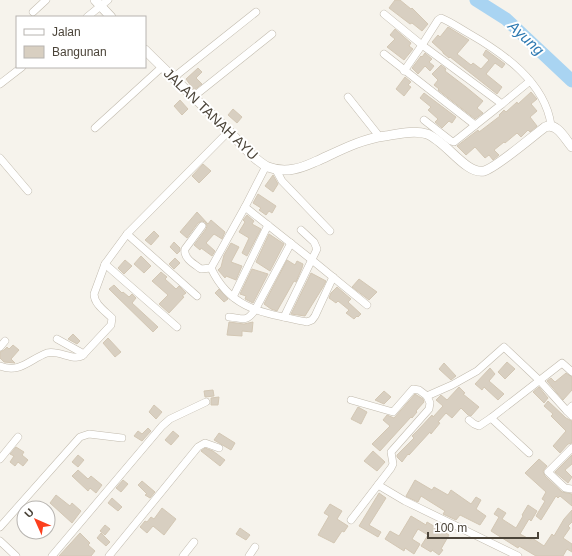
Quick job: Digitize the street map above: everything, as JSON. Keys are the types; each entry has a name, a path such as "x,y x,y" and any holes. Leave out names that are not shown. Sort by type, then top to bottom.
{"street":[{"path":"33,12 46,0"},
{"path":"88,16 98,3 108,0"},
{"path":"98,3 110,16"},
{"path":"174,78 256,12"},
{"path":"384,14 422,45 502,104"},
{"path":"404,71 438,20 443,18 491,46 530,81 543,98 555,128 572,147"},
{"path":"193,97 272,34"},
{"name":"JALAN TANAH AYU","path":"146,51 244,147 266,166 276,170 295,170 364,141 379,136 403,133 425,134 431,136 450,150 466,166 483,171 498,163 545,127 555,128"},
{"path":"384,54 404,71 476,125"},
{"path":"95,128 162,67"},
{"path":"0,84 21,68"},
{"path":"424,120 451,142 476,125 530,81"},
{"path":"348,97 379,136"},
{"path":"0,366 7,369 24,366 48,353 55,352 77,358 84,354 111,325 112,321 112,318 94,299 94,294 105,264 127,234 228,131"},
{"path":"0,158 28,191"},
{"path":"211,268 266,166"},
{"path":"276,170 282,181 330,231"},
{"path":"245,207 367,306"},
{"path":"232,297 268,225"},
{"path":"202,226 185,249 184,253 186,257 201,269 211,268"},
{"path":"284,317 317,247 314,242 301,230"},
{"path":"127,234 197,296"},
{"path":"229,317 248,318 255,310 291,243"},
{"path":"105,264 177,326"},
{"path":"211,268 221,285 240,303 255,310 307,322 312,320 315,316 333,277"},
{"path":"57,339 84,354"},
{"path":"427,396 452,385 477,371 504,347 570,411"},
{"path":"469,420 480,426 562,363 572,372"},
{"path":"351,400 392,412 413,389 419,390 427,396 430,403 429,409 391,452 393,466 351,520"},
{"path":"52,556 162,426 174,417 206,402"},
{"path":"491,418 530,453"},
{"path":"0,528 80,437 89,434 122,438"},
{"path":"0,459 18,437"},
{"path":"109,556 198,447 205,443 219,448"},
{"path":"572,448 548,473 566,488 572,489"},
{"path":"378,486 405,501 518,556"},
{"path":"0,541 16,556"},
{"path":"183,556 194,542"},
{"path":"249,556 255,547"}],"building":[{"path":"395,0 400,0 411,9 412,8 428,24 422,31 389,8"},
{"path":"448,27 469,40 457,54 471,65 473,63 481,69 489,60 483,55 486,50 505,64 502,68 495,63 486,74 502,87 497,94 450,57 449,58 432,42 438,35 440,37"},
{"path":"395,29 411,43 409,46 413,49 404,60 387,47 395,39 390,35"},
{"path":"425,53 432,59 429,62 434,66 430,71 425,66 418,74 412,68"},
{"path":"441,65 446,69 445,71 483,101 477,108 483,113 475,119 438,90 439,89 434,85 438,80 432,74"},
{"path":"198,68 202,72 196,78 202,84 194,90 186,79"},
{"path":"405,77 411,82 408,85 411,87 404,96 396,89"},
{"path":"531,92 537,99 531,104 537,111 530,117 537,126 530,132 528,130 521,137 517,133 505,143 504,142 494,150 499,155 493,160 489,155 485,158 475,147 466,155 457,146 500,116 499,115 504,110 506,112 517,102 518,104"},
{"path":"424,93 456,117 452,123 449,121 442,128 435,122 438,119 428,110 431,107 420,98"},
{"path":"180,100 188,109 182,115 174,106"},
{"path":"233,109 242,117 237,123 228,115"},
{"path":"203,164 211,171 199,183 192,176"},
{"path":"273,175 278,184 273,192 265,186"},
{"path":"258,194 276,206 272,213 269,211 266,215 259,210 261,208 253,203"},
{"path":"197,212 208,224 211,220 225,232 222,239 214,234 206,243 215,251 212,256 194,245 206,229 207,226 205,222 202,221 198,223 187,238 180,232"},
{"path":"247,215 254,221 252,224 261,229 247,256 242,253 249,238 239,232 245,222 243,220"},
{"path":"154,231 159,236 151,245 145,240"},
{"path":"269,234 284,244 270,271 256,262"},
{"path":"174,242 180,248 180,251 177,254 170,247"},
{"path":"231,243 239,247 231,262 242,266 236,280 226,276 225,278 218,270 221,267 224,255"},
{"path":"141,256 151,266 144,273 134,264"},
{"path":"175,258 180,263 174,269 169,264"},
{"path":"125,260 132,266 124,274 118,268"},
{"path":"287,260 295,265 297,261 303,264 296,282 294,281 277,311 264,304"},
{"path":"252,269 268,274 253,303 245,299 246,296 240,294"},
{"path":"161,272 167,277 165,279 176,289 179,286 186,293 169,313 159,304 168,295 152,281"},
{"path":"311,273 326,281 305,316 291,314"},
{"path":"359,279 377,292 369,300 352,287"},
{"path":"114,285 122,293 123,292 129,297 132,294 136,298 132,303 158,327 153,332 109,289"},
{"path":"337,287 351,299 348,302 361,314 358,317 357,316 354,319 346,313 349,310 338,301 336,303 329,298 331,293"},
{"path":"219,289 228,299 224,302 215,293"},
{"path":"229,322 244,324 253,322 252,332 242,331 242,336 227,335"},
{"path":"73,334 80,341 77,344 68,339"},
{"path":"108,338 121,352 115,357 103,343"},
{"path":"13,345 19,350 11,359 15,363 4,362 0,358 0,352 7,347 9,349"},
{"path":"507,362 515,369 505,379 498,372"},
{"path":"444,363 456,376 451,380 439,369"},
{"path":"490,368 495,374 489,381 504,394 498,400 484,387 482,390 475,384"},
{"path":"566,373 572,377 572,390 563,400 547,381 551,378 555,382"},
{"path":"459,387 465,393 463,394 479,407 471,416 461,408 452,418 446,413 438,422 440,423 431,434 430,432 402,462 397,455 414,438 412,436 443,406 436,400 441,395 447,400"},
{"path":"539,387 548,398 544,403 533,392"},
{"path":"213,390 214,396 205,397 204,391"},
{"path":"384,391 391,397 384,404 375,400"},
{"path":"415,394 423,399 424,402 412,418 411,417 380,451 372,444 390,426 383,420 387,415 394,418"},
{"path":"219,397 218,405 211,405 211,398"},
{"path":"548,401 566,418 572,421 572,443 568,444 560,453 553,446 566,431 551,416 553,414 544,406"},
{"path":"154,405 162,412 156,419 149,412"},
{"path":"358,407 367,412 361,424 351,419"},
{"path":"148,428 151,431 142,441 134,436 138,431 142,434"},
{"path":"173,431 179,436 171,445 165,440"},
{"path":"219,433 235,443 231,450 214,440"},
{"path":"16,447 24,452 22,455 28,460 23,466 18,462 15,466 10,462 14,456 10,454"},
{"path":"205,448 213,451 225,460 220,466 201,451"},
{"path":"373,451 385,462 377,471 364,461"},
{"path":"78,455 84,460 78,467 72,462"},
{"path":"572,455 572,464 565,470 572,477 568,483 555,472"},
{"path":"539,459 547,466 543,471 545,476 562,492 572,494 572,506 560,496 558,498 556,496 541,520 536,516 545,501 542,499 546,492 525,473"},
{"path":"78,470 88,479 91,476 102,485 96,493 90,488 88,491 72,476"},
{"path":"123,480 128,484 121,492 116,488"},
{"path":"415,480 432,490 434,487 448,495 451,490 471,504 476,497 481,500 476,509 486,516 480,525 460,515 456,520 443,514 445,511 421,496 418,502 407,497 406,496"},
{"path":"142,481 155,492 150,498 145,495 147,494 138,485"},
{"path":"379,493 386,498 369,525 381,532 378,537 359,526"},
{"path":"56,495 70,506 72,503 81,511 72,523 56,508 56,500 52,500"},
{"path":"112,498 122,507 118,511 108,503"},
{"path":"330,504 342,511 337,519 348,526 344,532 342,531 334,543 318,535 329,516 324,513"},
{"path":"528,505 537,511 531,521 529,519 520,534 531,540 532,538 544,546 552,534 554,536 564,519 572,510 572,522 568,526 570,528 563,538 572,544 572,552 567,549 563,556 536,556 519,546 518,548 491,531 499,517 494,514 498,508 506,513 502,519 516,528"},
{"path":"162,508 176,519 164,535 153,526 147,533 140,527 151,517 154,519"},
{"path":"411,516 426,525 427,522 449,535 441,549 443,550 439,555 432,550 431,552 421,546 428,535 418,529 412,539 420,544 414,554 405,548 404,551 385,539 390,531 399,536"},
{"path":"105,525 110,529 105,535 100,531"},
{"path":"240,528 250,535 246,540 236,534"},
{"path":"80,533 90,543 88,545 95,551 91,556 59,556"},
{"path":"101,533 110,542 106,546 97,538"}],"waterway":[{"name":"Ayung","path":"476,0 506,19 572,81"}]}
